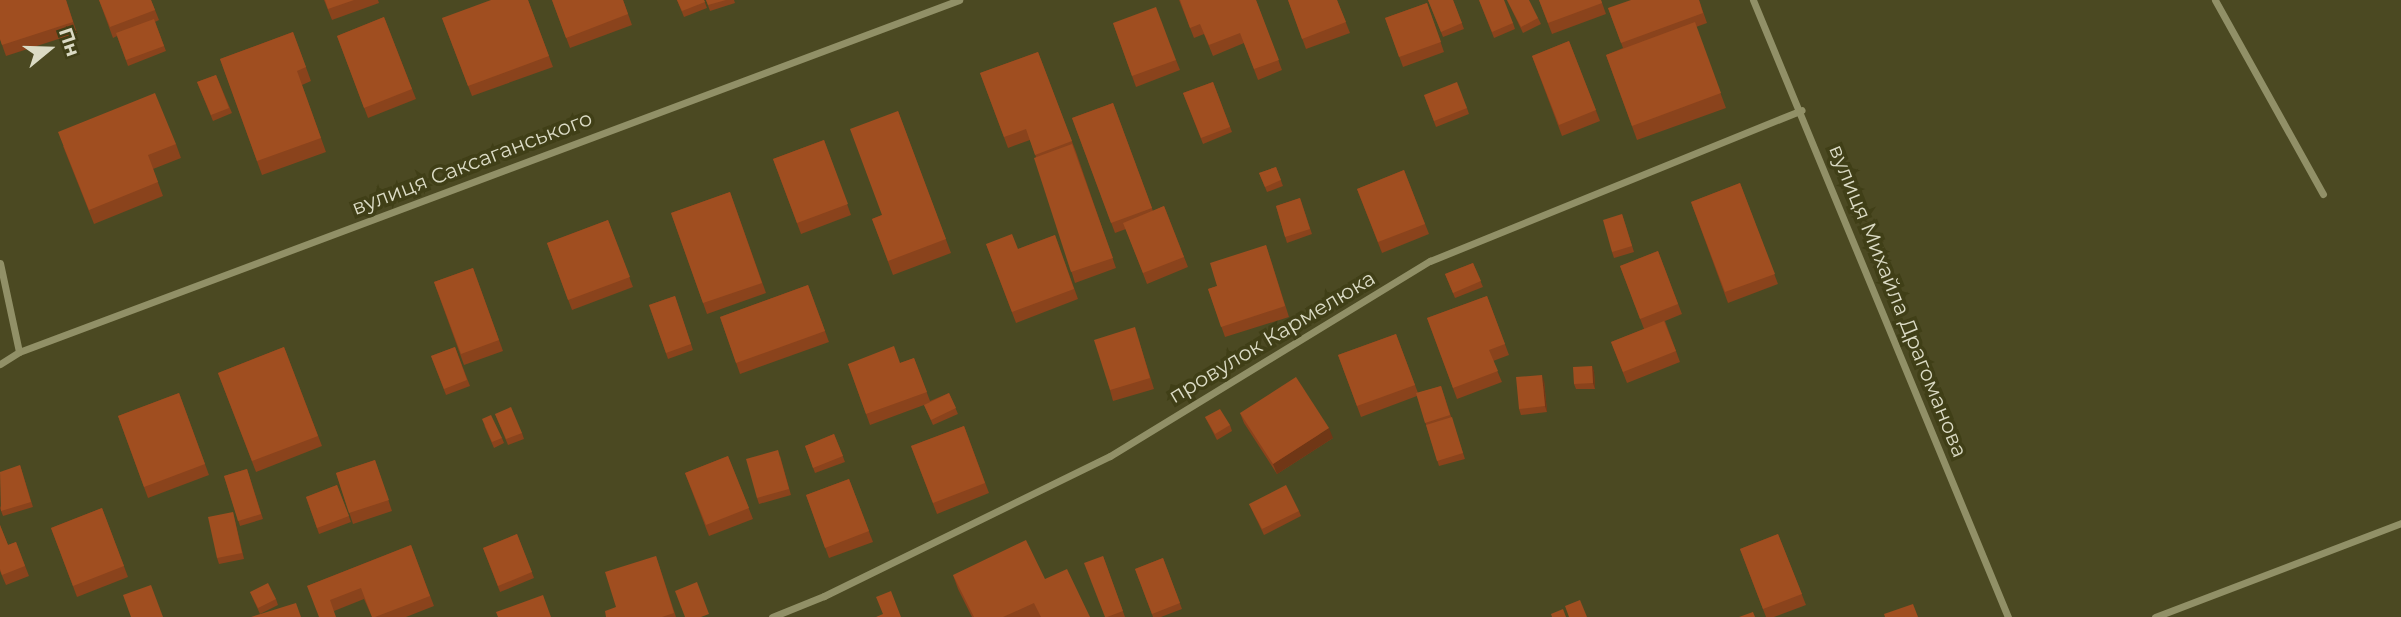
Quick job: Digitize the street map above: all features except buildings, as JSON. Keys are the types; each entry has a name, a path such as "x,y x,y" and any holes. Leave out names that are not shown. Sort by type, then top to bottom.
{"street":[{"name":"вулиця Саксаганського","path":"0,364 19,352 959,0"},
{"name":"вулиця Михайла Драгоманова","path":"1753,0 1801,110 2008,617"},
{"path":"2215,0 2323,194"},
{"name":"провулок Кармелюка","path":"772,617 824,596 1110,456 1430,261 1801,110"},
{"path":"0,263 19,352"},
{"path":"2155,617 2401,523"}]}
